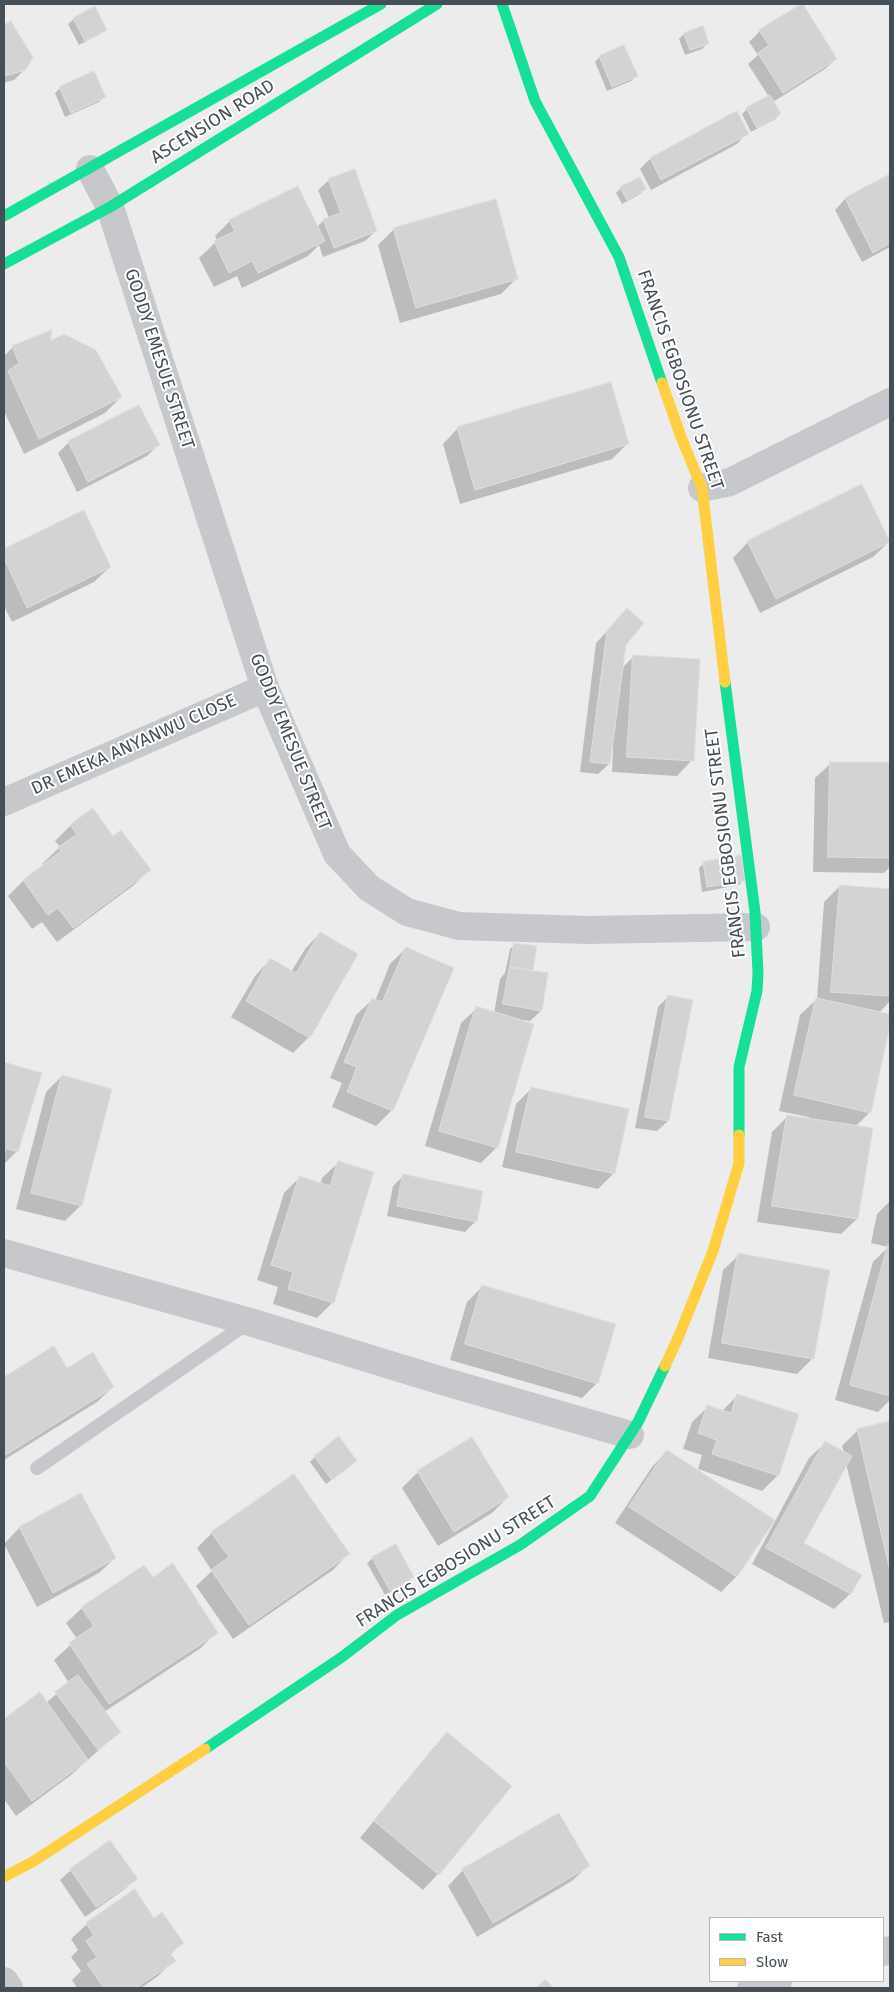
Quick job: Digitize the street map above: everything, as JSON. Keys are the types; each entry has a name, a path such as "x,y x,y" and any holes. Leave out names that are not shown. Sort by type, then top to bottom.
{"street":[{"name":"ASCENSION ROAD","path":"4,216 380,4"},
{"name":"ASCENSION ROAD","path":"4,264 110,207 437,4"},
{"name":"FRANCIS EGBOSIONU STREET","path":"4,1877 34,1861 215,1743 342,1656 397,1615 520,1545 590,1496 642,1414 682,1329 713,1251 739,1163 739,1067 757,991 756,927 702,488 680,437 619,257 535,101 502,4"},
{"name":"GODDY EMESUE STREET","path":"90,169 110,207 264,688 337,854 368,888 407,912 459,926 588,930 756,927"},
{"path":"702,488 730,482 890,402"},
{"name":"DR EMEKA ANYANWU CLOSE","path":"4,802 264,688"},
{"path":"4,1253 250,1322 439,1380 630,1435"},
{"path":"4,1981 9,1988"},
{"path":"751,1988 774,1982"}],"lane":[{"path":"37,1468 250,1322"}],"building":[{"path":"803,4 837,59 783,93 758,53 769,45 759,30"},
{"path":"95,6 107,30 85,41 73,18"},
{"path":"11,21 33,57 26,70 5,76 4,25"},
{"path":"703,26 709,44 690,50 684,33"},
{"path":"624,45 638,76 612,87 599,56"},
{"path":"94,71 106,97 71,113 59,87"},
{"path":"770,95 781,114 757,128 746,108"},
{"path":"737,111 749,134 661,180 650,158"},
{"path":"355,169 377,231 334,248 323,219 341,213 328,179"},
{"path":"890,174 890,243 873,253 845,198"},
{"path":"640,177 646,189 627,200 620,187"},
{"path":"298,186 325,241 258,273 252,261 229,273 214,241 235,231 229,220"},
{"path":"496,199 518,279 416,308 393,228"},
{"path":"52,330 50,341 64,334 96,350 122,397 39,439 8,371 19,363 12,346"},
{"path":"611,382 629,444 475,490 457,427"},
{"path":"139,405 160,445 88,482 68,441"},
{"path":"862,484 890,542 776,599 747,541"},
{"path":"84,510 111,567 27,608 4,558 4,549"},
{"path":"627,608 644,623 626,645 610,764 590,762 607,631"},
{"path":"633,655 700,659 694,761 627,757"},
{"path":"830,762 890,762 890,858 828,857"},
{"path":"93,808 113,836 121,830 151,870 73,928 58,908 48,915 23,880 61,851 57,848 77,834 70,825"},
{"path":"741,855 745,881 707,887 703,862"},
{"path":"840,885 890,889 890,996 831,992"},
{"path":"320,932 358,954 310,1038 246,1001 270,958 296,973"},
{"path":"514,943 537,946 533,971 510,967"},
{"path":"406,947 454,968 393,1111 347,1092 357,1067 344,1062 372,998 382,1002"},
{"path":"510,967 548,973 542,1011 503,1004"},
{"path":"668,995 693,1000 669,1121 645,1117"},
{"path":"816,998 890,1014 890,1025 871,1113 794,1095"},
{"path":"476,1006 534,1024 498,1148 439,1131"},
{"path":"4,1062 42,1073 18,1152 6,1148 4,1156"},
{"path":"62,1075 112,1089 82,1206 31,1193"},
{"path":"531,1087 629,1109 615,1174 516,1152"},
{"path":"787,1115 873,1128 858,1219 772,1206"},
{"path":"338,1161 374,1172 334,1303 288,1289 293,1272 271,1265 299,1176 330,1186"},
{"path":"403,1174 483,1191 477,1222 397,1206"},
{"path":"888,1245 890,1246 890,1396 850,1385"},
{"path":"738,1253 830,1270 814,1359 722,1343"},
{"path":"482,1285 616,1324 598,1384 465,1344"},
{"path":"54,1346 67,1368 93,1352 114,1387 4,1456 4,1377"},
{"path":"737,1394 799,1414 779,1476 712,1454 717,1440 698,1433 707,1405 731,1413"},
{"path":"890,1421 890,1571 857,1429"},
{"path":"339,1436 357,1461 332,1480 314,1456"},
{"path":"472,1437 509,1497 454,1532 417,1471"},
{"path":"825,1441 852,1456 804,1543 862,1575 851,1594 766,1548"},
{"path":"667,1450 775,1520 737,1577 629,1507"},
{"path":"294,1474 350,1554 249,1625 211,1570 229,1557 211,1532"},
{"path":"81,1493 116,1558 53,1593 19,1527"},
{"path":"396,1544 414,1577 390,1591 372,1557"},
{"path":"173,1563 218,1633 109,1704 69,1643 94,1626 81,1607 144,1565 153,1577"},
{"path":"78,1675 121,1732 98,1750 55,1692"},
{"path":"40,1692 88,1760 32,1801 4,1762 4,1719"},
{"path":"447,1732 512,1786 439,1875 374,1821"},
{"path":"559,1813 590,1866 493,1923 462,1869"},
{"path":"110,1840 138,1879 96,1907 70,1869"},
{"path":"135,1889 154,1918 162,1912 184,1943 170,1953 176,1961 136,1988 104,1988 87,1964 97,1957 86,1941 94,1935 86,1923"},
{"path":"545,1979 554,1988 537,1988"}],"traffic: fast":[{"path":"4,216 381,4"},
{"path":"4,264 110,207 437,4"},
{"path":"502,4 535,101 619,257 662,383"},
{"path":"725,682 755,912 758,973 757,991 739,1067 739,1135"},
{"path":"205,1749 342,1657 397,1615 520,1545 590,1496 638,1422 665,1366"}],"traffic: slow":[{"path":"662,383 702,488 725,682"},
{"path":"665,1366 713,1251 739,1163 739,1135"},
{"path":"4,1877 34,1861 205,1749"}]}
